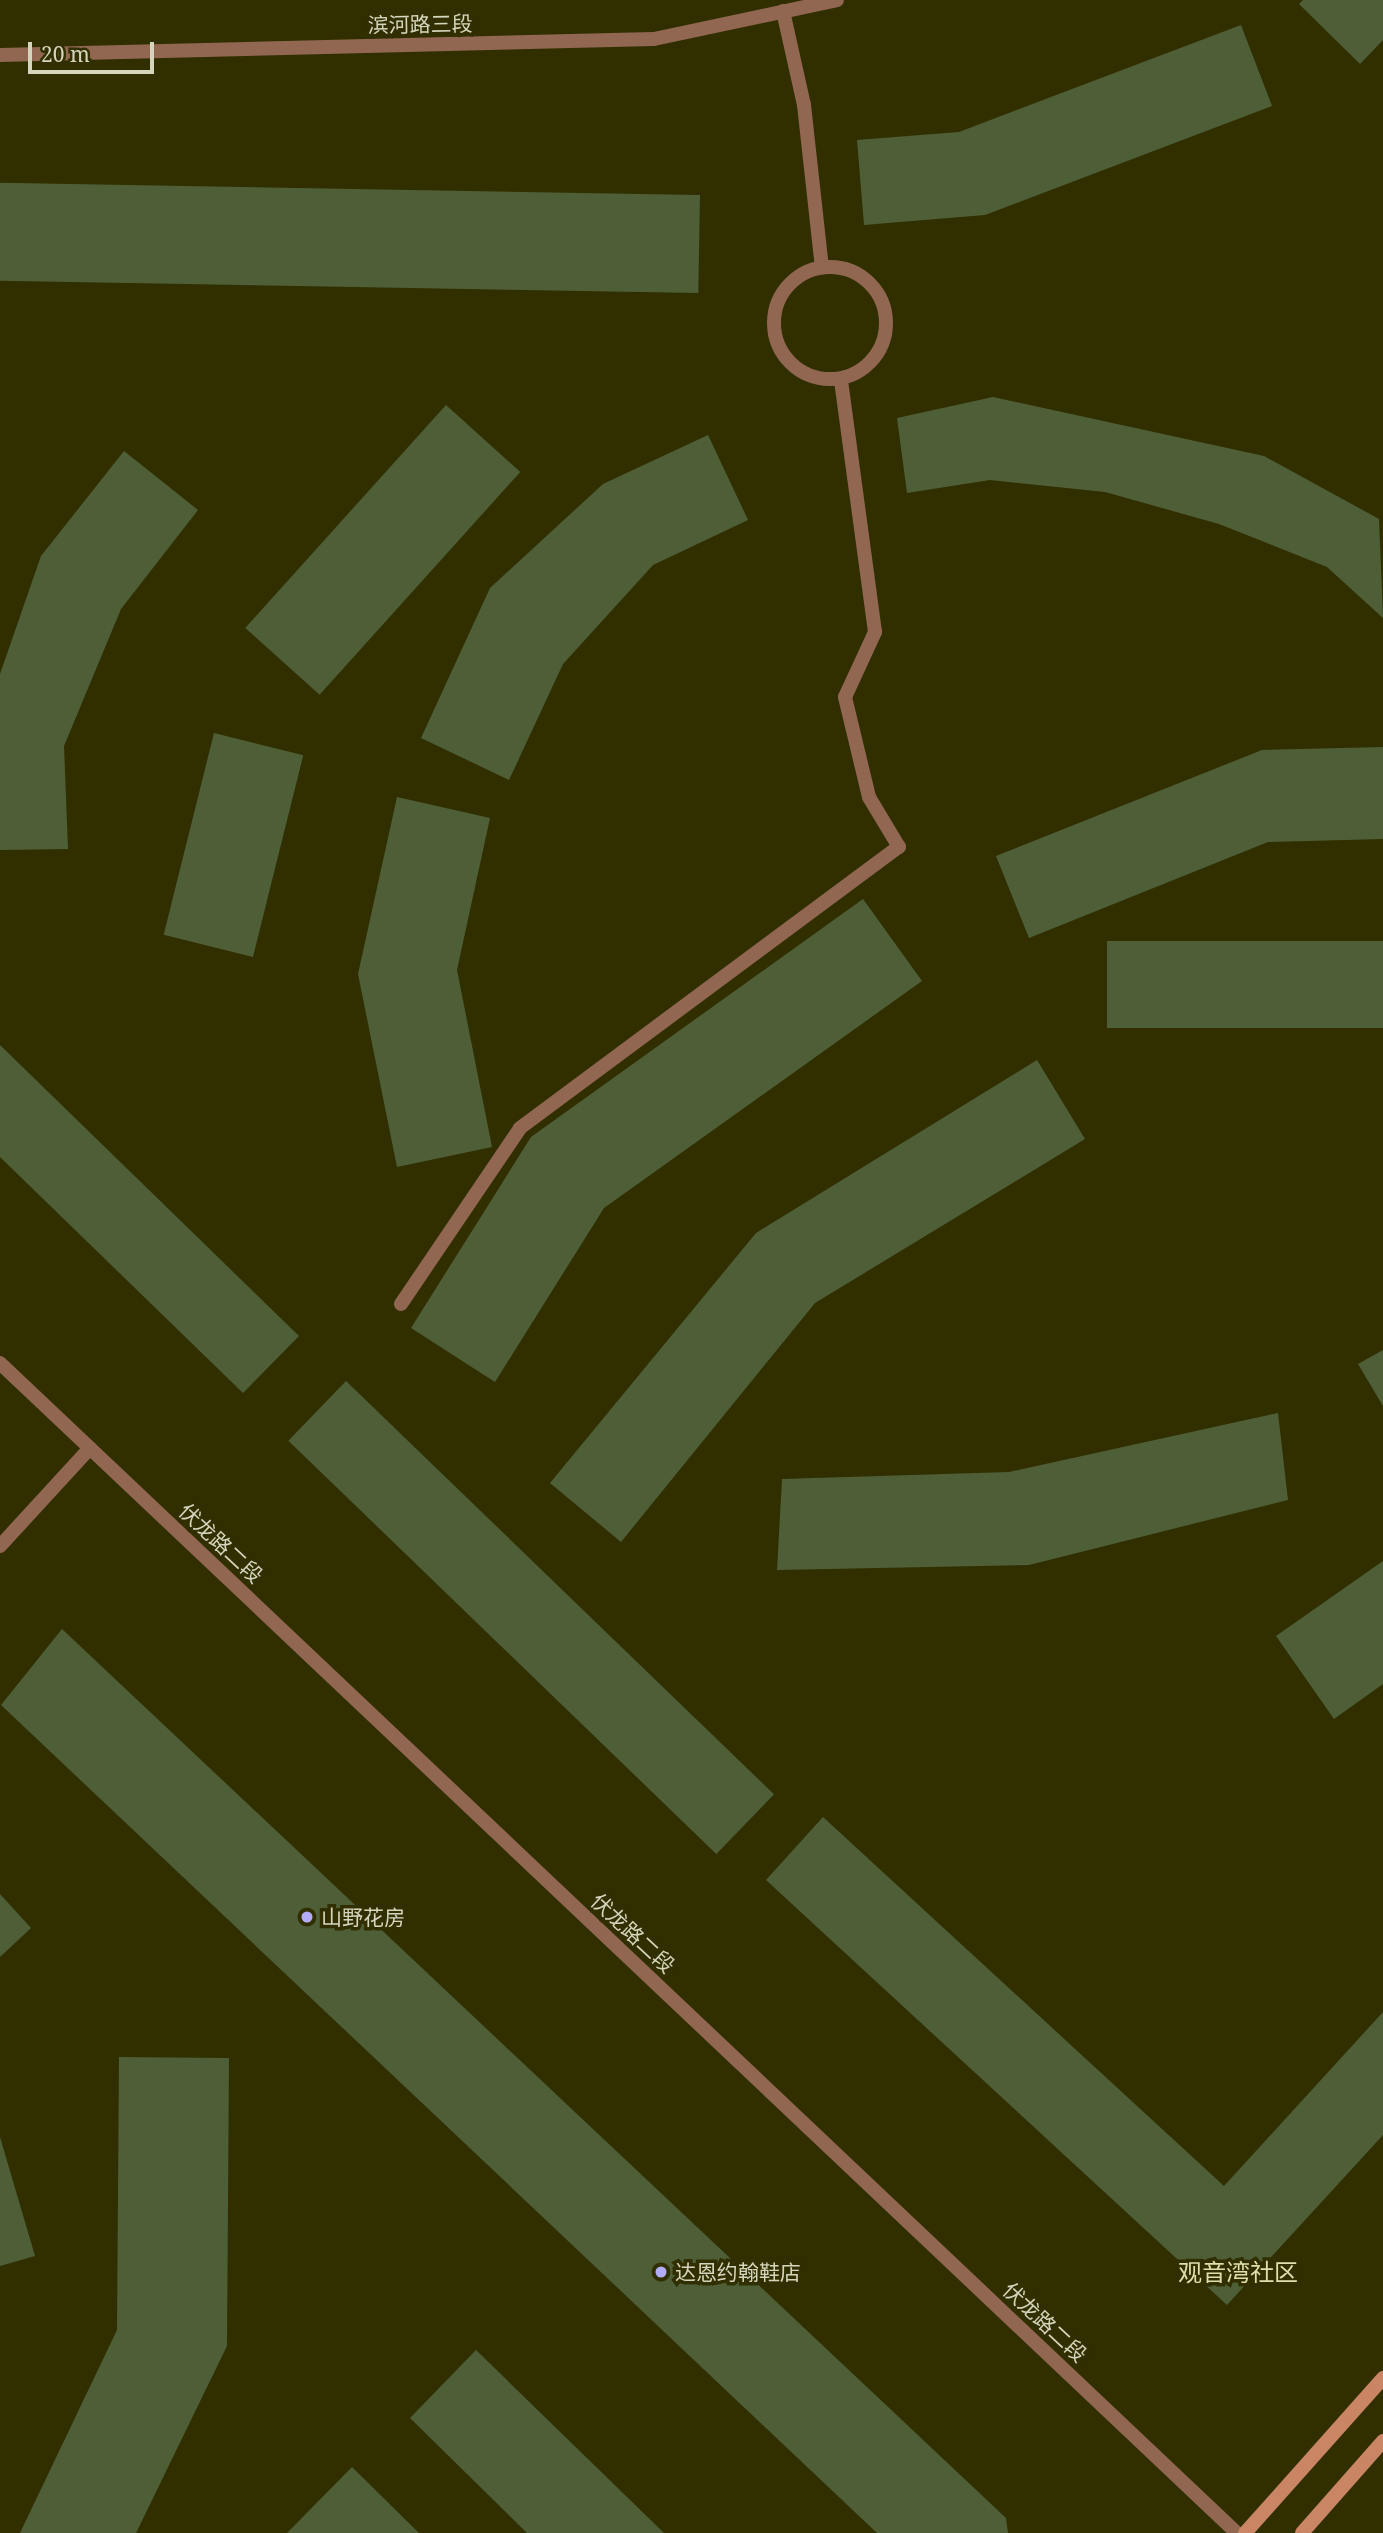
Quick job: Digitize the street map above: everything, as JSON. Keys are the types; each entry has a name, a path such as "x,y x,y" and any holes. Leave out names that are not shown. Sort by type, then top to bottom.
{"street":[{"name":"滨河路三段","path":"0,55 653,39 837,0"},
{"path":"783,11 804,105 822,267"},
{"path":"822,267 859,275 883,304 883,342 874,359 841,379 823,380 798,370 774,333 773,315 789,283 822,267"},
{"path":"401,1304 520,1128 899,847 870,797 845,697 875,632 841,379"},
{"name":"伏龙路二段","path":"0,1363 1237,2533"},
{"path":"0,1546 90,1448"},
{"path":"1245,2533 1383,2378"},
{"path":"1302,2533 1383,2441"}],"building":[{"path":"1303,0 1383,0 1383,40 1360,64 1299,4"},
{"path":"1241,25 1272,106 985,215 864,225 857,140 959,132"},
{"path":"0,183 700,195 698,293 0,281"},
{"path":"993,397 1264,456 1379,519 1383,618 1327,567 1219,524 1105,492 990,480 907,493 897,418"},
{"path":"446,405 520,472 320,695 245,628"},
{"path":"708,435 748,520 653,565 563,664 509,780 421,738 490,588 603,484"},
{"path":"124,451 198,510 121,609 64,746 68,849 0,850 0,674 41,556"},
{"path":"214,733 303,755 253,957 164,935"},
{"path":"1383,747 1383,839 1268,842 1029,938 996,856 1262,750"},
{"path":"397,797 490,818 457,970 492,1147 397,1167 358,974"},
{"path":"863,899 922,981 604,1208 495,1382 411,1328 531,1137"},
{"path":"1107,941 1383,941 1383,1028 1107,1028"},
{"path":"0,1045 299,1336 243,1393 0,1157"},
{"path":"1037,1060 1085,1139 815,1303 621,1542 550,1483 756,1233"},
{"path":"1383,1350 1383,1406 1358,1364"},
{"path":"346,1381 774,1794 716,1854 288,1441"},
{"path":"1278,1413 1288,1500 1029,1565 777,1570 782,1479 1009,1472"},
{"path":"1383,1561 1383,1684 1334,1719 1276,1636"},
{"path":"62,1629 1006,2518 1008,2533 877,2533 1,1705"},
{"path":"823,1817 1224,2186 1383,2012 1383,2135 1227,2305 766,1880"},
{"path":"0,1894 31,1928 0,1957"},
{"path":"119,2057 229,2058 227,2346 136,2533 20,2533 117,2330"},
{"path":"0,2137 35,2256 0,2266"},
{"path":"476,2350 664,2533 527,2533 410,2418"},
{"path":"352,2467 419,2533 287,2533"}],"place":[{"name":"山野花房","path":"307,1917"},
{"name":"达恩约翰鞋店","path":"661,2272"}],"district":[{"name":"观音湾社区","path":"1238,2272"}]}
